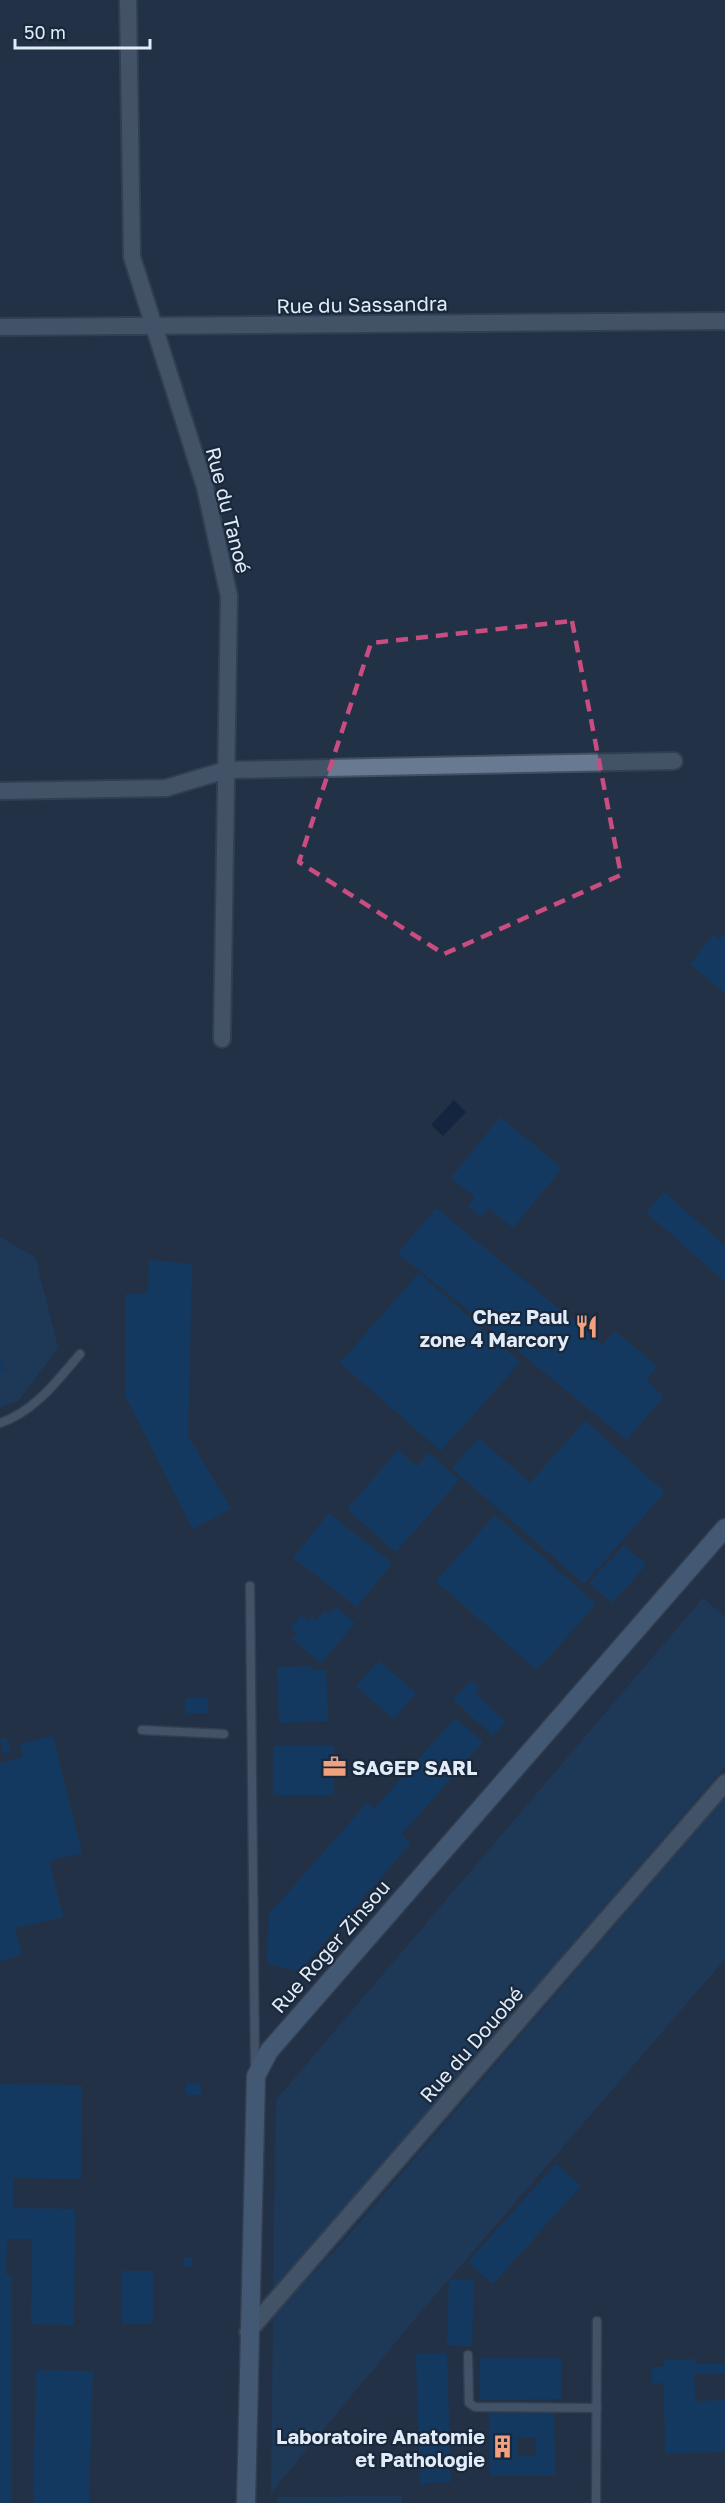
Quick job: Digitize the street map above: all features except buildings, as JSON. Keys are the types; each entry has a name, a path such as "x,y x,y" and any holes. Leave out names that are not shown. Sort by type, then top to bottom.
{"street":[{"name":"Rue du Tanoé","path":"128,0 132,257 205,487 229,596 222,1039"},
{"name":"Rue du Sassandra","path":"0,327 725,321"},
{"path":"0,791 166,788 226,770 674,761"},
{"name":"Rue Roger Zinsou","path":"246,2503 248,2332 256,2076 269,2051 725,1528"},
{"name":"Rue du Douobé","path":"248,2332 725,1783"}],"lane":[{"path":"0,1424 11,1420 43,1395 80,1353"},
{"path":"250,1586 256,2076"},
{"path":"142,1730 224,1734"},
{"path":"596,2503 597,2321"},
{"path":"468,2355 467,2394 469,2403 475,2407 597,2408"}],"highlighted area":[{"path":"572,621 621,875 444,954 299,862 371,643"}],"shaded area":[{"path":"454,1100 466,1112 443,1136 431,1125"},
{"path":"0,1237 35,1257 58,1348 18,1401 0,1407"},
{"path":"703,1598 725,1617 725,1766 273,2291 276,2100"},
{"path":"725,1798 725,1959 419,2314 271,2493 273,2316 339,2246"},
{"path":"402,2496 402,2503 278,2503 278,2497"}],"place":[{"name":"Chez Paul zone 4 Marcory","path":"587,1327"},
{"name":"SAGEP SARL","path":"334,1767"},
{"name":"Laboratoire Anatomie et Pathologie","path":"503,2447"}]}
